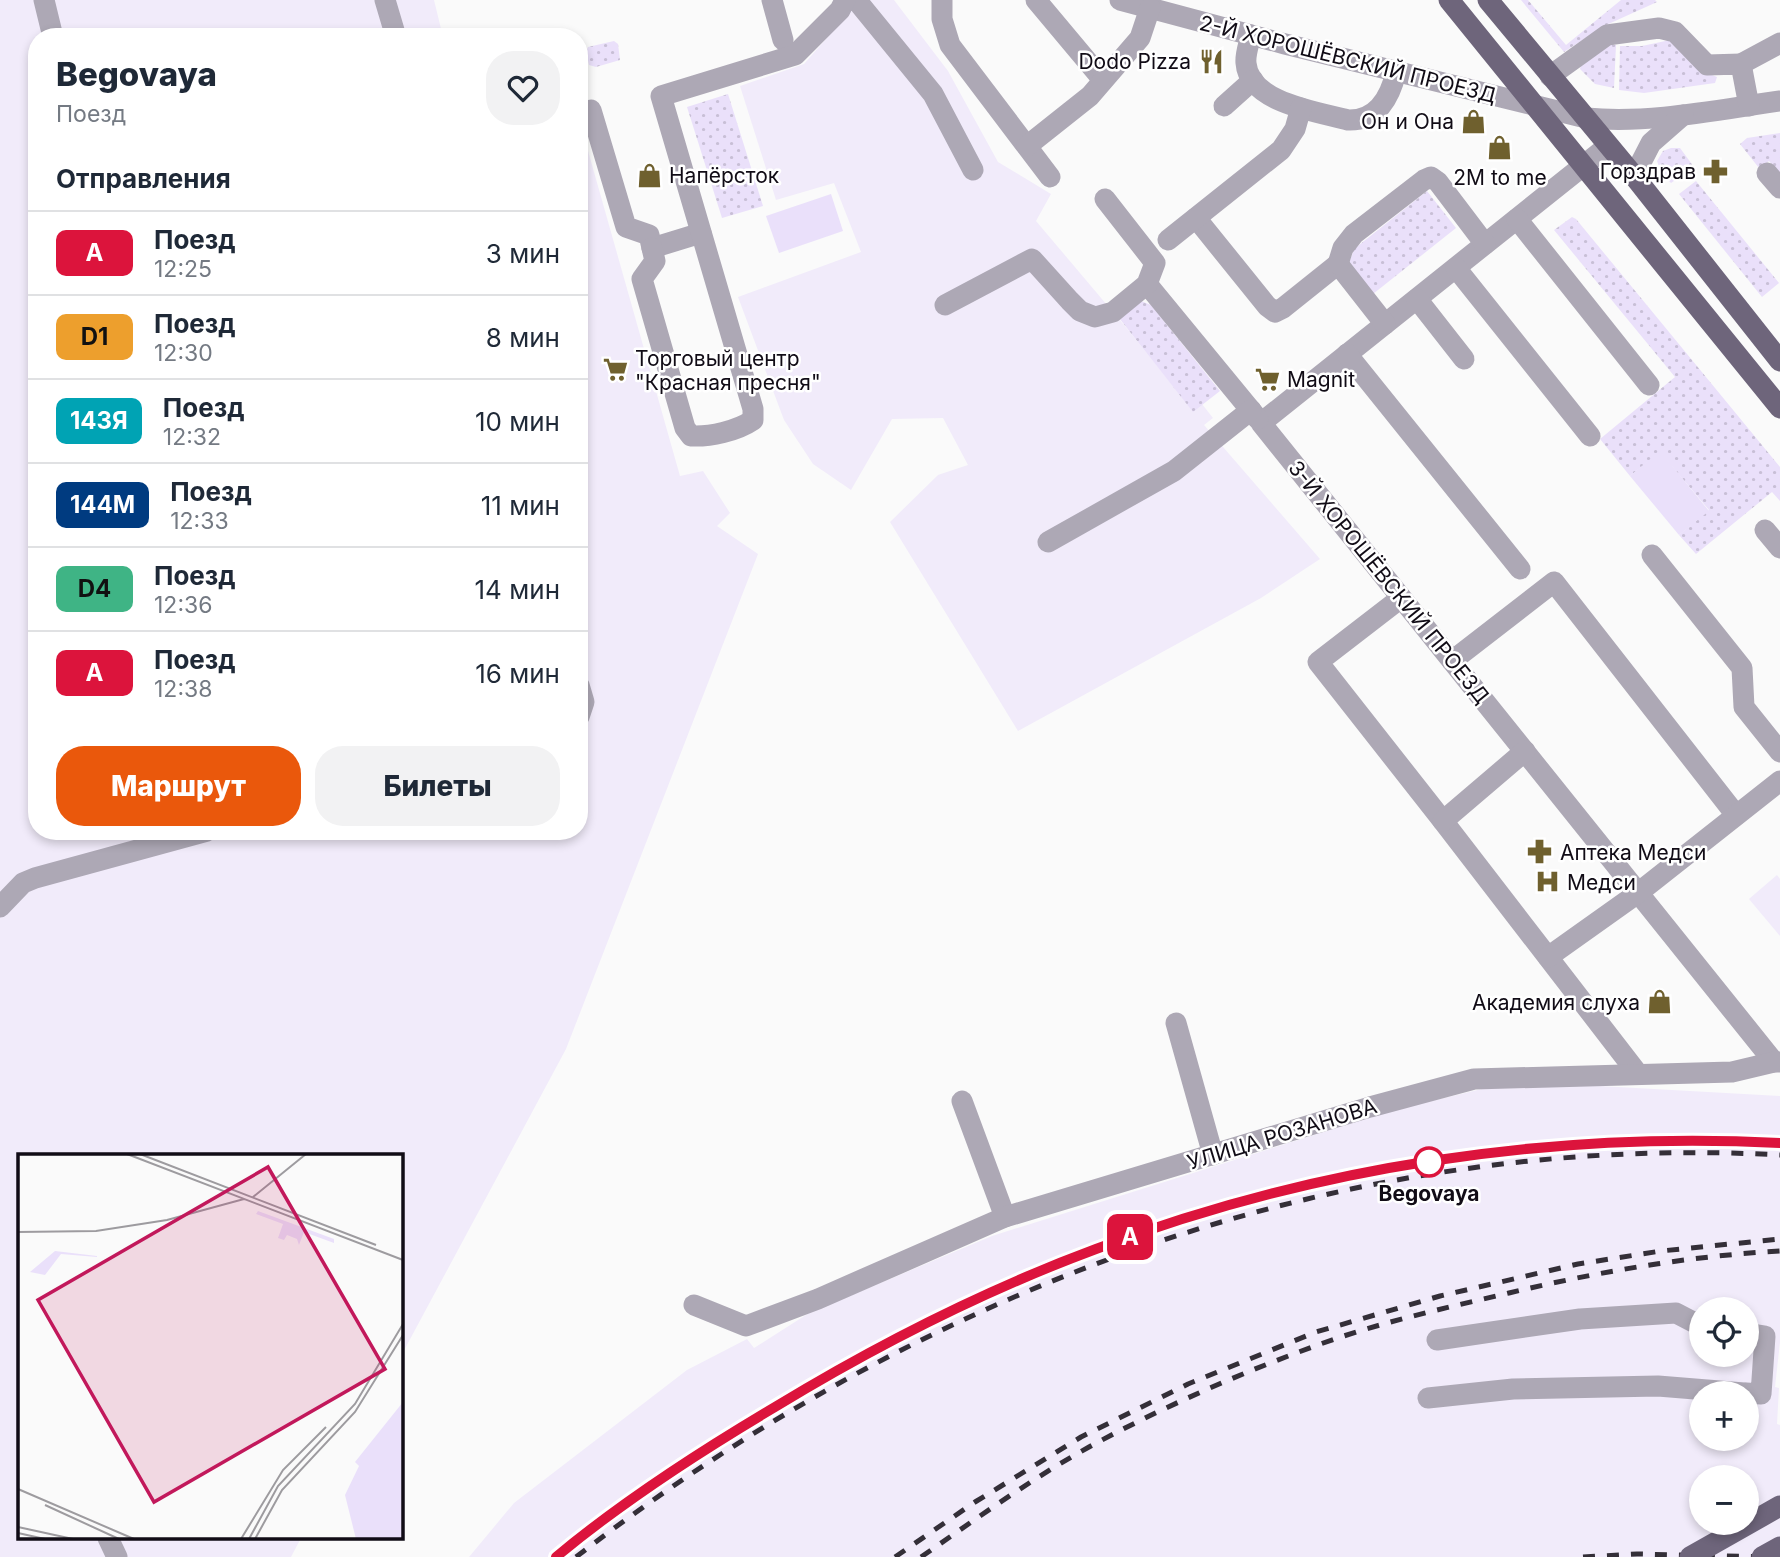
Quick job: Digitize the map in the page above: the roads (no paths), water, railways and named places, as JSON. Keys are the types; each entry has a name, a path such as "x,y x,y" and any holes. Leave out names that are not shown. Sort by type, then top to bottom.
{"main road":[{"path":"1449,0 1780,408"},
{"path":"1488,0 1634,176 1780,361"},
{"path":"1690,1557 1780,1506"},
{"path":"1762,1557 1780,1547"}],"street":[{"path":"44,0 51,28"},
{"path":"385,0 393,28"},
{"path":"772,0 783,40"},
{"path":"591,110 626,227 649,235 655,261 642,279 685,428 691,436 703,437 746,425 753,420 753,410 661,96 795,55 841,10 845,0"},
{"path":"852,0 860,5 933,94 973,170"},
{"path":"942,0 942,19 950,46 1050,177"},
{"path":"1036,0 1103,80"},
{"name":"2-Й ХОРОШЁВСКИЙ ПРОЕЗД","path":"1120,0 1586,118 1621,120 1683,115 1780,101"},
{"path":"1027,146 1090,96 1140,38 1150,8"},
{"path":"1550,76 1607,35 1660,28 1675,32 1707,65 1741,64 1780,43"},
{"path":"1251,35 1246,65 1253,80 1272,97 1301,108 1348,120 1359,120 1379,109 1387,100 1396,72"},
{"path":"1741,64 1749,106"},
{"path":"1224,106 1253,80"},
{"path":"1168,240 1281,150 1295,129 1301,108"},
{"path":"1634,176 1651,143 1683,115"},
{"path":"1580,162 1575,136 1586,118"},
{"path":"1048,542 1174,471 1348,354 1517,219 1580,162 1608,146"},
{"path":"1196,218 1267,306 1275,312 1338,264 1343,248 1354,234 1431,177 1438,182 1485,244"},
{"path":"945,305 1032,259 1080,311 1095,317 1113,312 1147,284 1155,263 1105,199"},
{"path":"1517,219 1650,385"},
{"path":"652,248 701,233"},
{"path":"1338,264 1385,324"},
{"path":"1456,268 1590,436"},
{"name":"3-Й ХОРОШЁВСКИЙ ПРОЕЗД","path":"1147,284 1777,1062"},
{"path":"1417,299 1464,359"},
{"path":"1348,354 1520,569"},
{"path":"1765,530 1780,548"},
{"path":"1651,555 1742,668 1744,707 1780,752"},
{"path":"1452,661 1554,582 1737,815"},
{"path":"1401,598 1318,662 1638,1074"},
{"path":"1443,821 1525,751"},
{"path":"1548,957 1638,893 1780,781"},
{"path":"0,907 23,883 35,878 174,840"},
{"path":"1176,1023 1213,1155"},
{"name":"УЛИЦА РОЗАНОВА","path":"694,1305 747,1326 1005,1217 1370,1107 1474,1079 1732,1072 1777,1062"},
{"path":"962,1101 1005,1217"},
{"path":"1437,1340 1580,1320 1676,1313 1689,1320"},
{"path":"1759,1335 1765,1336 1759,1394"},
{"path":"1428,1398 1513,1389 1658,1386 1689,1388"},
{"path":"109,1540 117,1557"}],"railway":[{"path":"556,1557 635,1496 690,1459 853,1362 1013,1282 1159,1226 1289,1189 1421,1163 1487,1154 1641,1140 1780,1143"},
{"path":"576,1557 708,1462 848,1379 992,1307 1142,1247 1297,1202 1455,1170 1616,1154 1780,1155"},
{"path":"895,1557 975,1502 1081,1437 1188,1384 1316,1332 1440,1296 1578,1264 1661,1251 1780,1239"},
{"path":"921,1557 1025,1486 1089,1447 1200,1392 1315,1346 1411,1316 1576,1278 1677,1261 1780,1251"},
{"path":"1583,1557 1637,1554 1780,1557"}],"train":[{"name":"A","path":"556,1557 654,1484 734,1431 824,1378 911,1330 977,1298 1098,1247 1238,1203 1329,1180 1502,1151 1623,1140 1780,1143"}],"place":[{"name":"Dodo Pizza","path":"1211,61"},
{"name":"Он и Она","path":"1474,121"},
{"name":"2M to me","path":"1500,148"},
{"name":"Горздрав","path":"1716,171"},
{"name":"Напёрсток","path":"649,175"},
{"name":"Торговый центр \"Красная пресня\"","path":"615,370"},
{"name":"Magnit","path":"1267,379"},
{"name":"Аптека Медси","path":"1540,852"},
{"name":"Медси","path":"1547,882"},
{"name":"Академия слуха","path":"1660,1002"},
{"name":"Begovaya","path":"1429,1162"}]}
